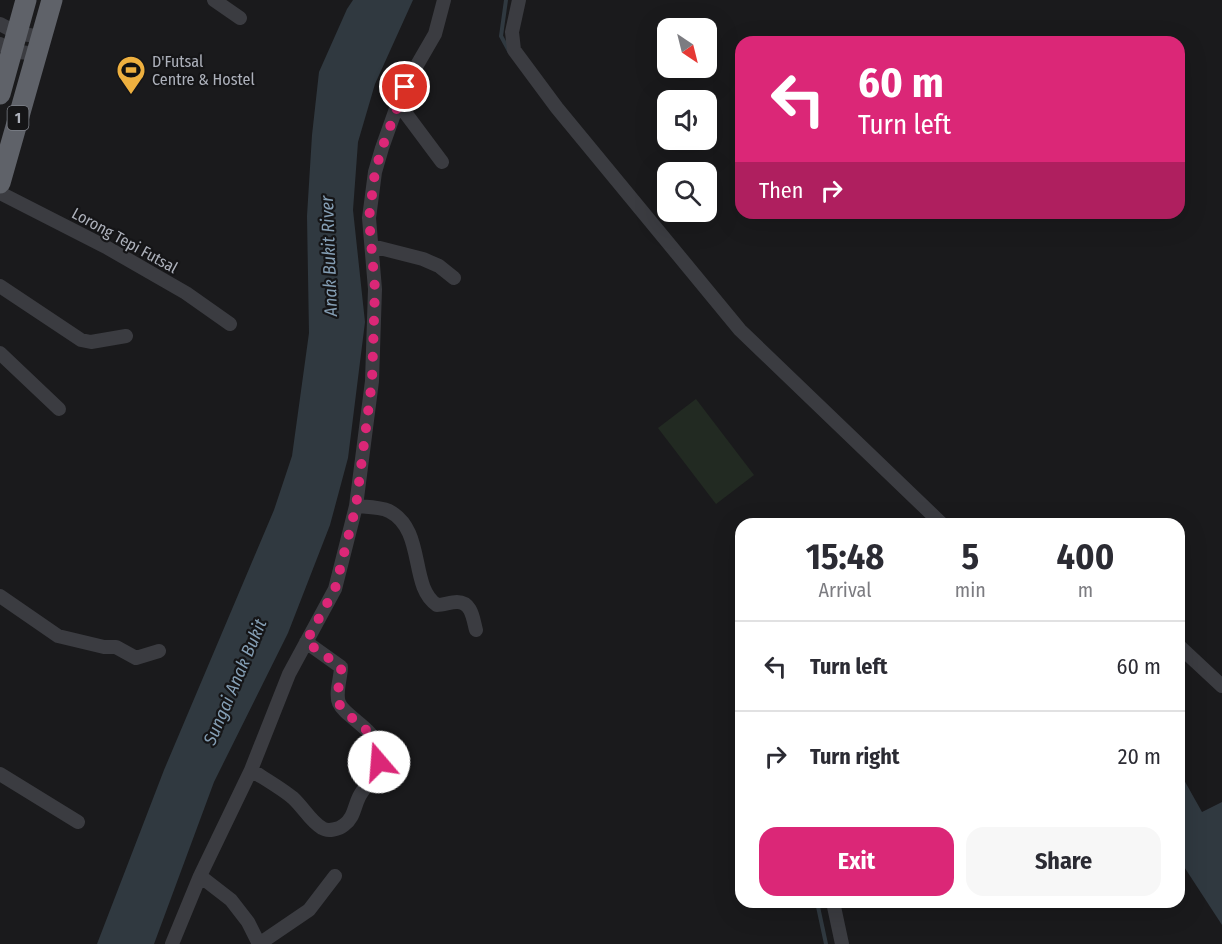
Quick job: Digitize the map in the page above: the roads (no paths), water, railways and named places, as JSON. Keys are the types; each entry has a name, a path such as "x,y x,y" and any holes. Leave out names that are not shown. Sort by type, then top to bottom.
{"highway":[{"name":"1","path":"0,94 7,38 26,0"},
{"name":"1","path":"0,183 52,0"}],"street":[{"path":"214,0 240,18"},
{"path":"172,944 200,876 251,770 289,674 335,589 356,506 372,381 375,289 369,218 375,172 398,103 435,34 444,0"},
{"path":"519,0 512,32 513,45 517,55 557,108 740,330 936,518"},
{"path":"7,38 39,45"},
{"path":"398,103 442,162"},
{"name":"Lorong Tepi Futsal","path":"0,193 116,252 186,293 230,324"},
{"path":"372,246 423,259 439,266 454,278"},
{"path":"0,286 81,340 99,342 126,336"},
{"path":"0,353 59,409"},
{"path":"356,506 388,510 405,524 428,596 436,604 457,602 467,605 471,610 476,630"},
{"path":"0,596 58,636 104,647 116,647 136,658 159,651"},
{"path":"251,770 293,798 322,828 329,830 342,826 350,819 359,797 374,777 380,752 375,741 363,726 341,707 338,701 341,667 306,642"},
{"path":"1185,652 1222,686"},
{"path":"0,774 78,822"},
{"path":"200,876 231,900 248,922 259,944 309,910 334,876"},
{"path":"834,908 842,944"}],"water":[{"name":"Anak Bukit River","path":"353,0 413,0 375,84 358,142 353,210 365,322 348,458 330,525 288,633 214,782 154,944 97,944 164,770 274,510 292,456 309,333 307,216 319,72"},
{"path":"1185,782 1202,812 1222,802 1222,925 1185,868"}],"waterway":[{"path":"506,0 501,36 509,51"},
{"path":"818,908 826,944"}],"place":[{"name":"D'Futsal Centre & Hostel","path":"131,96"}],"water label":[{"name":"Sungai Anak Bukit","path":"235,682"}]}
